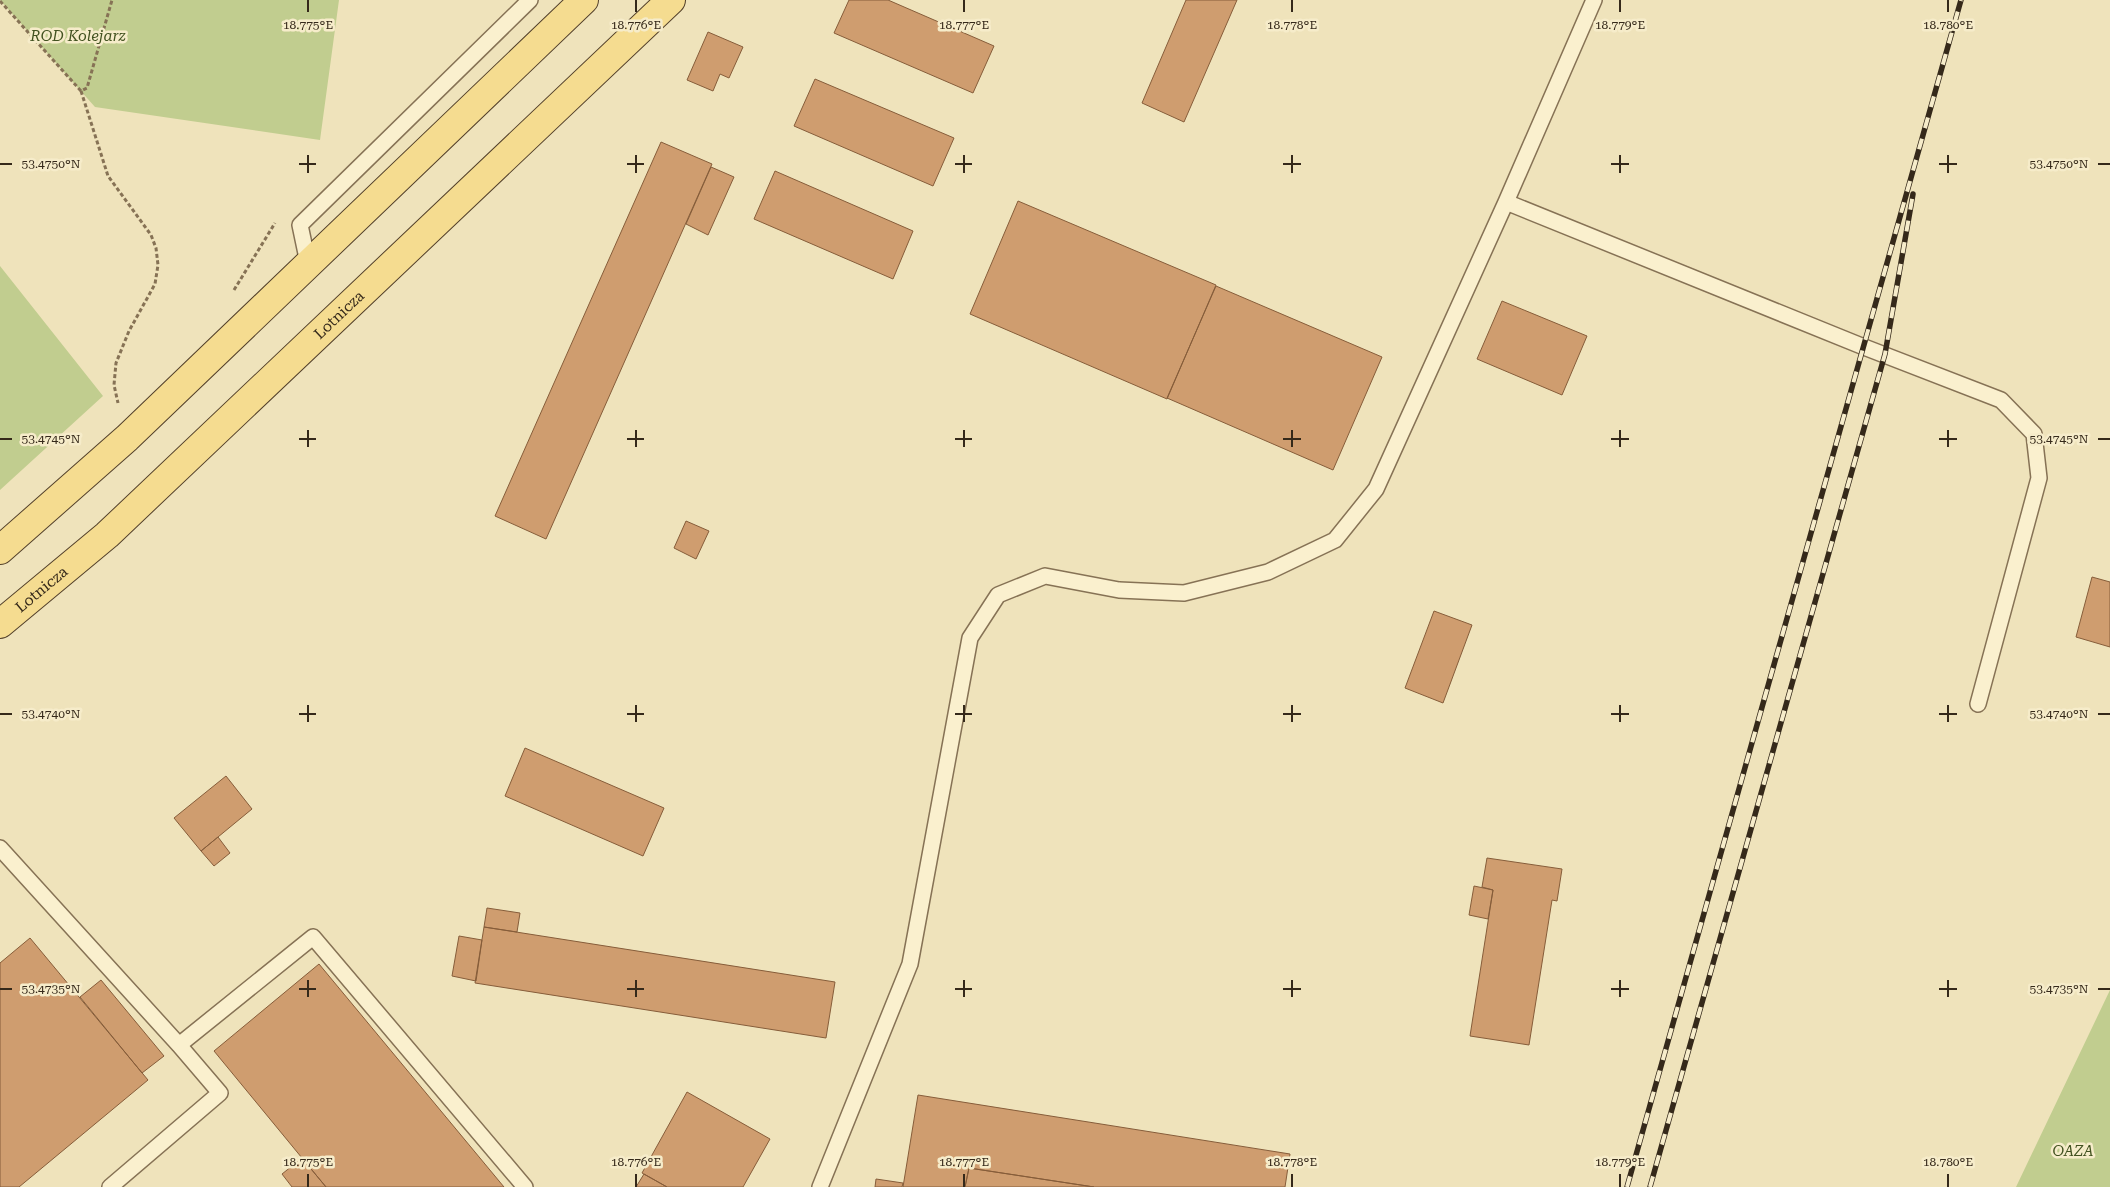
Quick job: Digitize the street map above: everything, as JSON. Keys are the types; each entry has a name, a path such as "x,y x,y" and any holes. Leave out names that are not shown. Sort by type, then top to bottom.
{"main road":[{"path":"0,550 127,438 584,0"},
{"name":"Lotnicza","path":"0,624 107,536 671,0"}],"lane":[{"path":"308,263 300,225 530,0"},
{"path":"820,1187 910,964 970,638 998,595 1045,576 1119,590 1184,593 1268,572 1335,540 1376,489 1506,202 1594,0"},
{"path":"1506,202 1864,347 2001,400 2034,434 2039,478 1978,704"},
{"path":"0,848 179,1045 220,1093 110,1187"},
{"path":"179,1045 313,937 525,1187"}],"path":[{"path":"81,91 87,88 112,0"},
{"path":"0,1 81,91 108,176 151,235 156,248 158,266 155,284 129,331 116,363 114,385 119,408 126,401"},
{"path":"231,296 279,216"}],"green space":[{"name":"ROD Kolejarz","path":"0,0 339,0 320,140 95,107"},
{"path":"0,266 103,396 0,490"},
{"name":"OAZA","path":"2110,990 2110,1187 2016,1187"}],"building":[{"path":"849,0 888,0 994,46 973,93 834,33"},
{"path":"1186,0 1237,0 1184,122 1142,103"},
{"path":"708,32 743,47 729,78 720,74 713,91 687,80"},
{"path":"815,79 954,138 933,186 794,126"},
{"path":"661,142 712,164 546,539 495,516"},
{"path":"711,167 734,177 708,235 686,224"},
{"path":"775,171 913,231 893,279 754,219"},
{"path":"1018,201 1216,285 1167,399 970,314"},
{"path":"1216,286 1382,357 1333,470 1167,398"},
{"path":"1502,301 1587,336 1562,395 1477,359"},
{"path":"686,521 709,531 696,559 674,548"},
{"path":"2092,577 2110,582 2110,647 2076,637"},
{"path":"1434,611 1472,625 1443,703 1405,688"},
{"path":"525,748 664,808 643,856 505,796"},
{"path":"226,776 252,809 201,851 174,818"},
{"path":"218,837 230,853 214,866 201,851"},
{"path":"1487,858 1562,869 1557,901 1552,900 1529,1045 1470,1036 1493,890 1482,887"},
{"path":"1474,886 1493,890 1488,919 1469,915"},
{"path":"487,908 520,913 517,932 484,927"},
{"path":"484,927 835,982 826,1038 475,983"},
{"path":"459,936 482,940 476,981 452,976"},
{"path":"30,938 148,1080 19,1187 0,1187 0,963"},
{"path":"319,964 504,1187 326,1187 214,1051"},
{"path":"101,980 164,1056 142,1073 80,997"},
{"path":"687,1092 770,1139 743,1187 667,1187 642,1173"},
{"path":"918,1095 1290,1154 1285,1187 1094,1187 969,1168 965,1187 903,1187"},
{"path":"302,1158 326,1187 292,1187 282,1174"},
{"path":"969,1168 1094,1187 965,1187"},
{"path":"644,1174 667,1187 636,1187"},
{"path":"876,1179 903,1183 902,1187 875,1187"}],"railway":[{"path":"1627,1187 1961,0"},
{"path":"1650,1187 1885,354 1913,194"}]}
